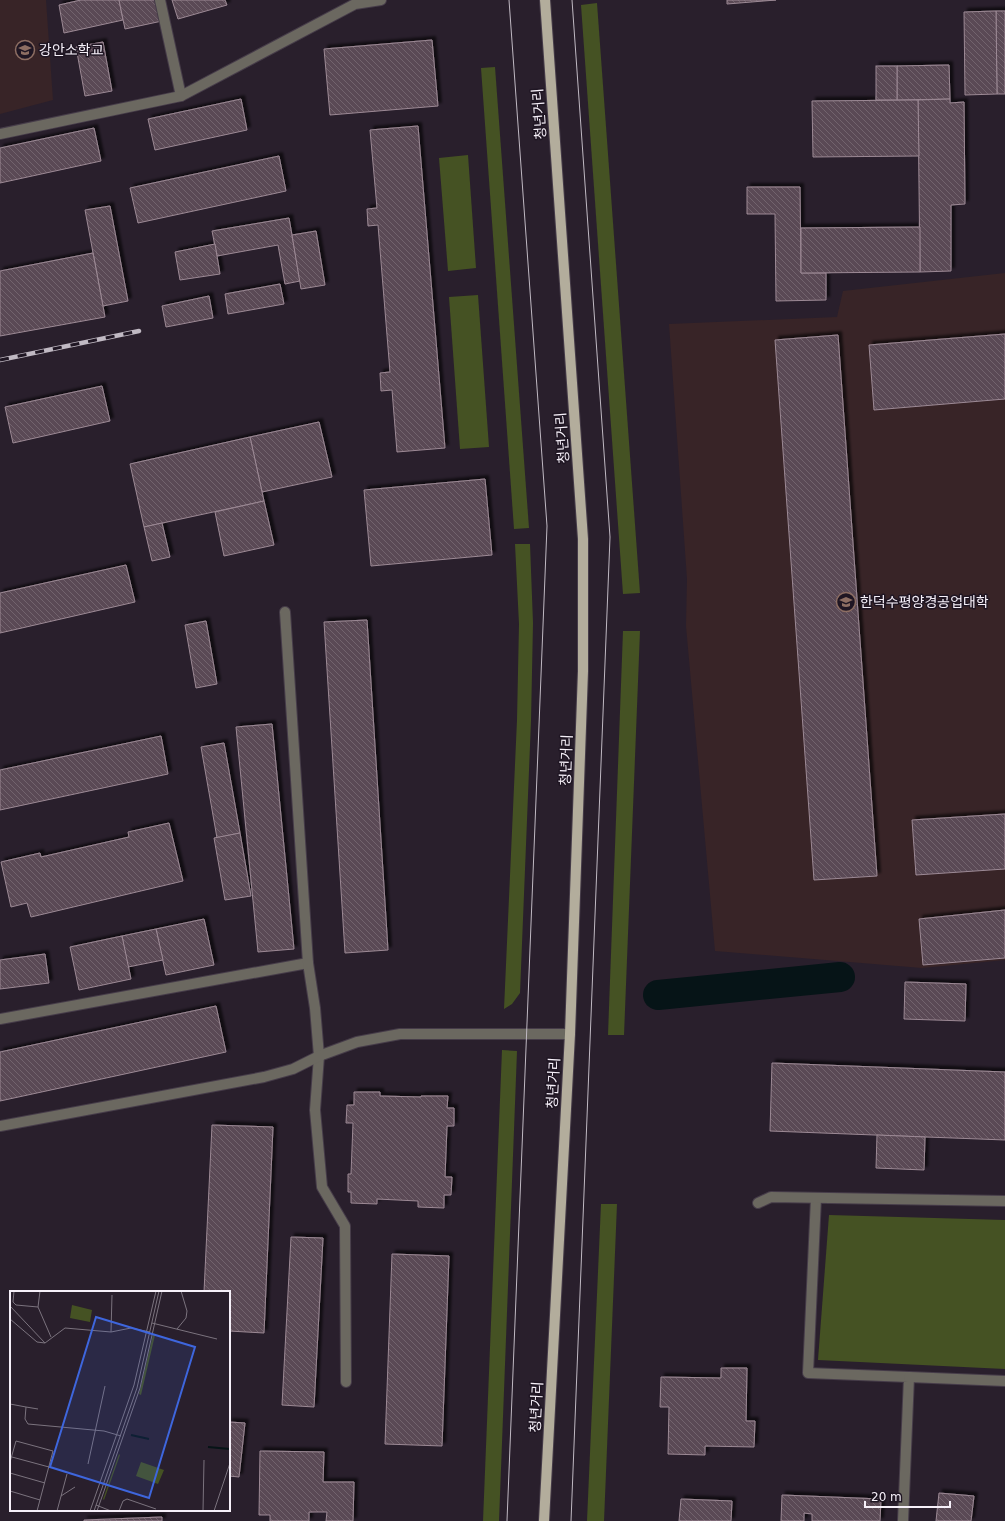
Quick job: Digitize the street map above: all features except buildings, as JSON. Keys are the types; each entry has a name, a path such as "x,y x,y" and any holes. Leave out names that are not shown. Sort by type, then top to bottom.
{"main road":[{"name":"청년거리","path":"544,1521 570,1034 583,671 583,539 545,0"}],"street":[{"path":"160,0 181,96"},
{"path":"0,134 181,96 356,4 381,0"},
{"path":"285,612 308,963 315,1008 319,1056 315,1110 322,1188 346,1226 346,1382"},
{"path":"0,1019 308,963"},
{"path":"0,1126 264,1077 293,1069 319,1056 357,1042 400,1034 570,1034"},
{"path":"758,1203 771,1197 1005,1201"},
{"path":"816,1198 808,1373 1005,1381"},
{"path":"903,1521 909,1377"}],"shaded area":[{"name":"강안소학교","path":"0,0 46,0 53,100 0,114"},
{"name":"한덕수평양경공업대학","path":"1005,273 1005,960 922,968 715,951 686,626 687,579 669,324 837,317 843,291"}],"green space":[{"path":"597,3 640,593 623,594 581,5"},
{"path":"495,67 529,528 514,529 481,68"},
{"path":"468,155 476,268 448,271 439,158"},
{"path":"478,295 489,447 460,449 449,297"},
{"path":"515,544 530,544 533,623 531,721 520,993 512,1004 504,1009 517,720 519,624"},
{"path":"623,631 640,631 624,1035 608,1035"},
{"path":"502,1050 517,1051 499,1521 483,1521"},
{"path":"601,1204 617,1204 604,1521 587,1521"},
{"path":"829,1215 1005,1220 1005,1369 818,1360"}],"waterway":[{"path":"658,995 840,977"}],"tram line":[{"path":"507,1521 547,526 509,0"},
{"path":"571,1521 610,537 572,0"}],"railway":[{"path":"0,360 139,331"}],"place":[{"name":"강안소학교","path":"25,50"},
{"name":"한덕수평양경공업대학","path":"846,602"}]}
